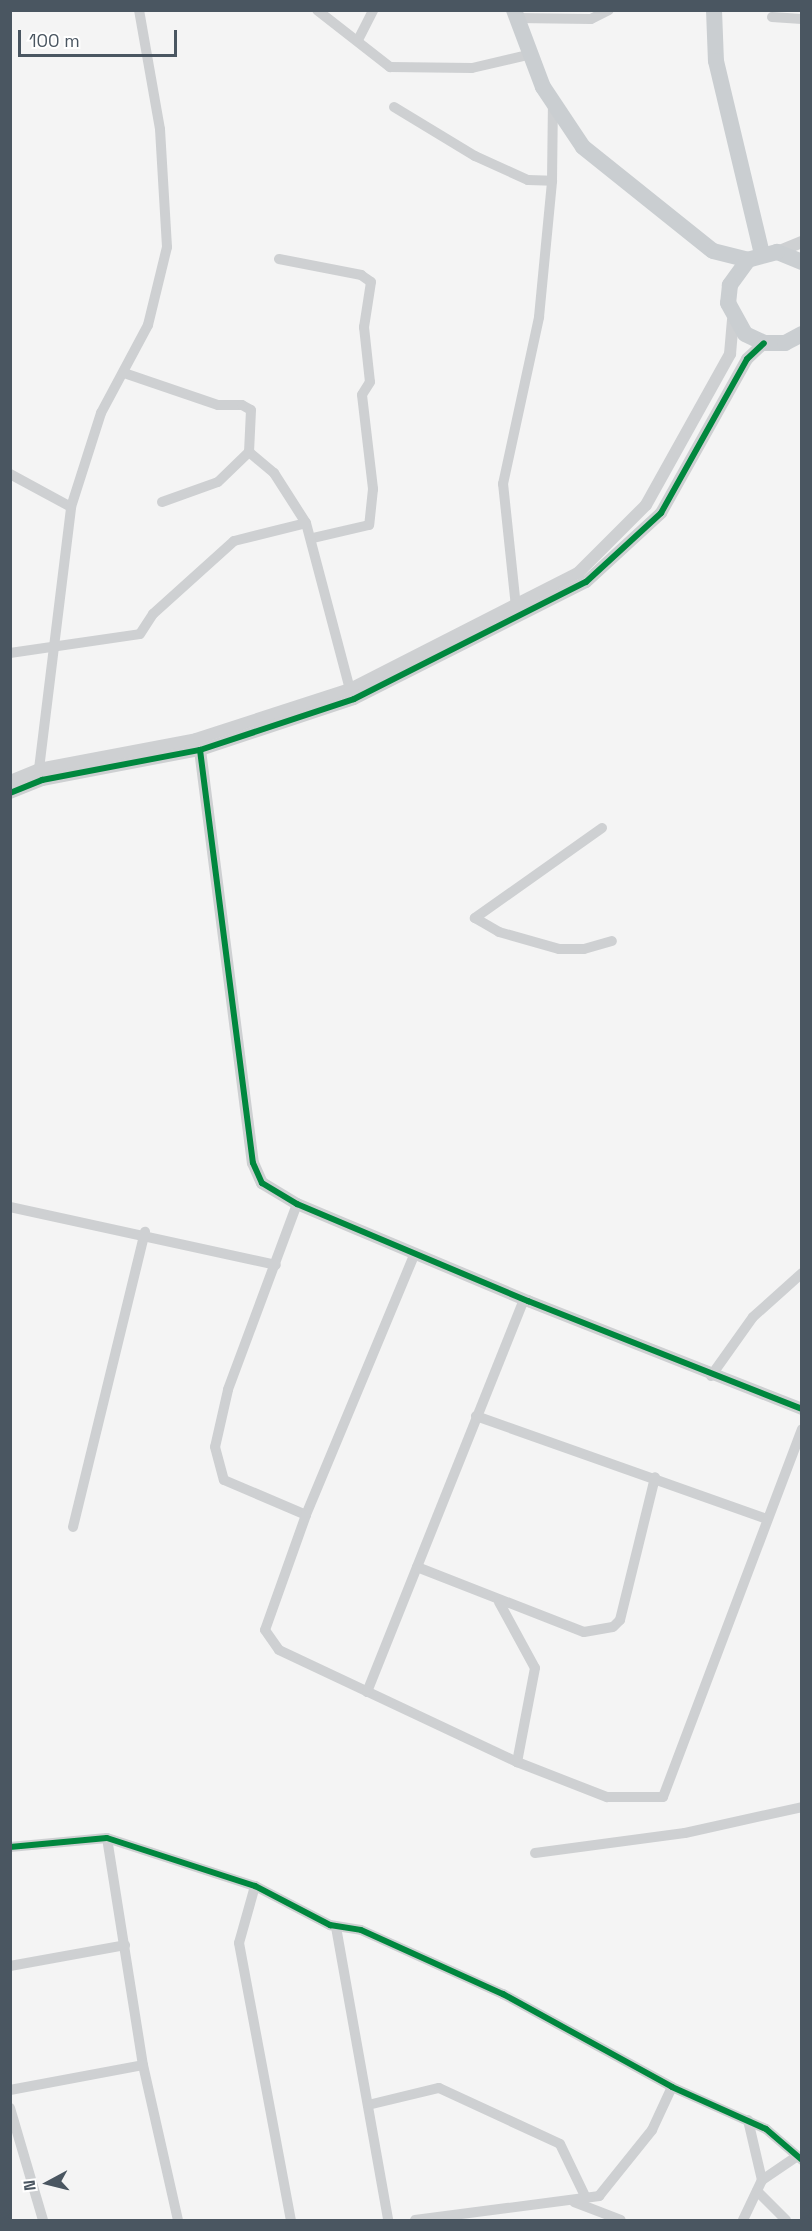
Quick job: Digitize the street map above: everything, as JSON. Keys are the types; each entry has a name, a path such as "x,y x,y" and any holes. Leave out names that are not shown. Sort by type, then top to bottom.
{"main road":[{"path":"714,10 716,61 762,255"},
{"path":"515,14 553,101 583,147 713,251 730,285 733,320 764,343 785,343 801,334"},
{"path":"713,251 762,255 801,262"},
{"path":"730,285 762,255"}],"street":[{"path":"39,769 71,507 102,413 127,374 148,325 167,247 160,129 139,10"},
{"path":"317,10 358,40 369,55 390,67 472,68 532,54"},
{"path":"358,40 374,10"},
{"path":"515,14 591,19 609,10"},
{"path":"772,17 801,19"},
{"path":"516,607 503,484 539,317 552,182 553,101"},
{"path":"394,107 475,156 528,180 552,182"},
{"path":"762,255 801,242"},
{"path":"279,259 361,275 371,282 364,327 370,382 362,395 373,489 369,525 313,538"},
{"path":"10,793 42,780 200,750 354,699 542,599 578,573 646,505 730,354 733,320"},
{"path":"10,781 39,769 195,739 350,689 516,607 586,582 661,513 747,359 764,343"},
{"path":"127,374 218,405 242,405 251,410 249,452 218,482 162,502"},
{"path":"249,452 273,473 306,523 313,538 327,620 350,689"},
{"path":"10,474 71,507"},
{"path":"10,653 52,650 140,634 153,614 234,541 306,523"},
{"path":"200,750 253,1163 262,1183 297,1204 524,1300 711,1376 801,1409"},
{"path":"602,828 475,918 498,932 560,949 584,949 612,941"},
{"path":"297,1204 228,1390 216,1461 224,1480 306,1515"},
{"path":"10,1207 145,1232 276,1265"},
{"path":"73,1527 145,1232"},
{"path":"415,1253 306,1515 265,1630 267,1638 279,1650 517,1762 607,1797 663,1797 801,1429"},
{"path":"711,1376 753,1317 801,1273"},
{"path":"367,1692 524,1300"},
{"path":"476,1416 656,1477 767,1519"},
{"path":"417,1567 499,1602 584,1632 613,1627 620,1620 656,1477"},
{"path":"499,1602 535,1668 517,1762"},
{"path":"536,1853 685,1833 801,1806"},
{"path":"10,1847 107,1838 255,1886 336,1927 361,1930 503,1994 672,2087 748,2120 799,2159 762,2180 743,2220"},
{"path":"107,1838 143,2065 178,2220"},
{"path":"255,1886 239,1943 291,2220"},
{"path":"336,1927 388,2220"},
{"path":"10,1966 125,1945"},
{"path":"10,2090 143,2065"},
{"path":"415,2220 512,2215 586,2198 607,2190 628,2154 652,2130 672,2087"},
{"path":"368,2105 439,2088 560,2144 586,2198"},
{"path":"10,2108 43,2220"},
{"path":"748,2120 762,2180"},
{"path":"757,2191 786,2220"},
{"path":"573,2201 621,2220"}],"cycle path":[{"path":"10,793 42,780 200,750 354,699 586,582 661,513 747,359 764,343"},
{"path":"200,750 253,1163 262,1183 297,1204 528,1301 802,1409"},
{"path":"10,1847 107,1838 255,1886 330,1925 361,1930 503,1994 672,2087 766,2129 802,2160"}]}
